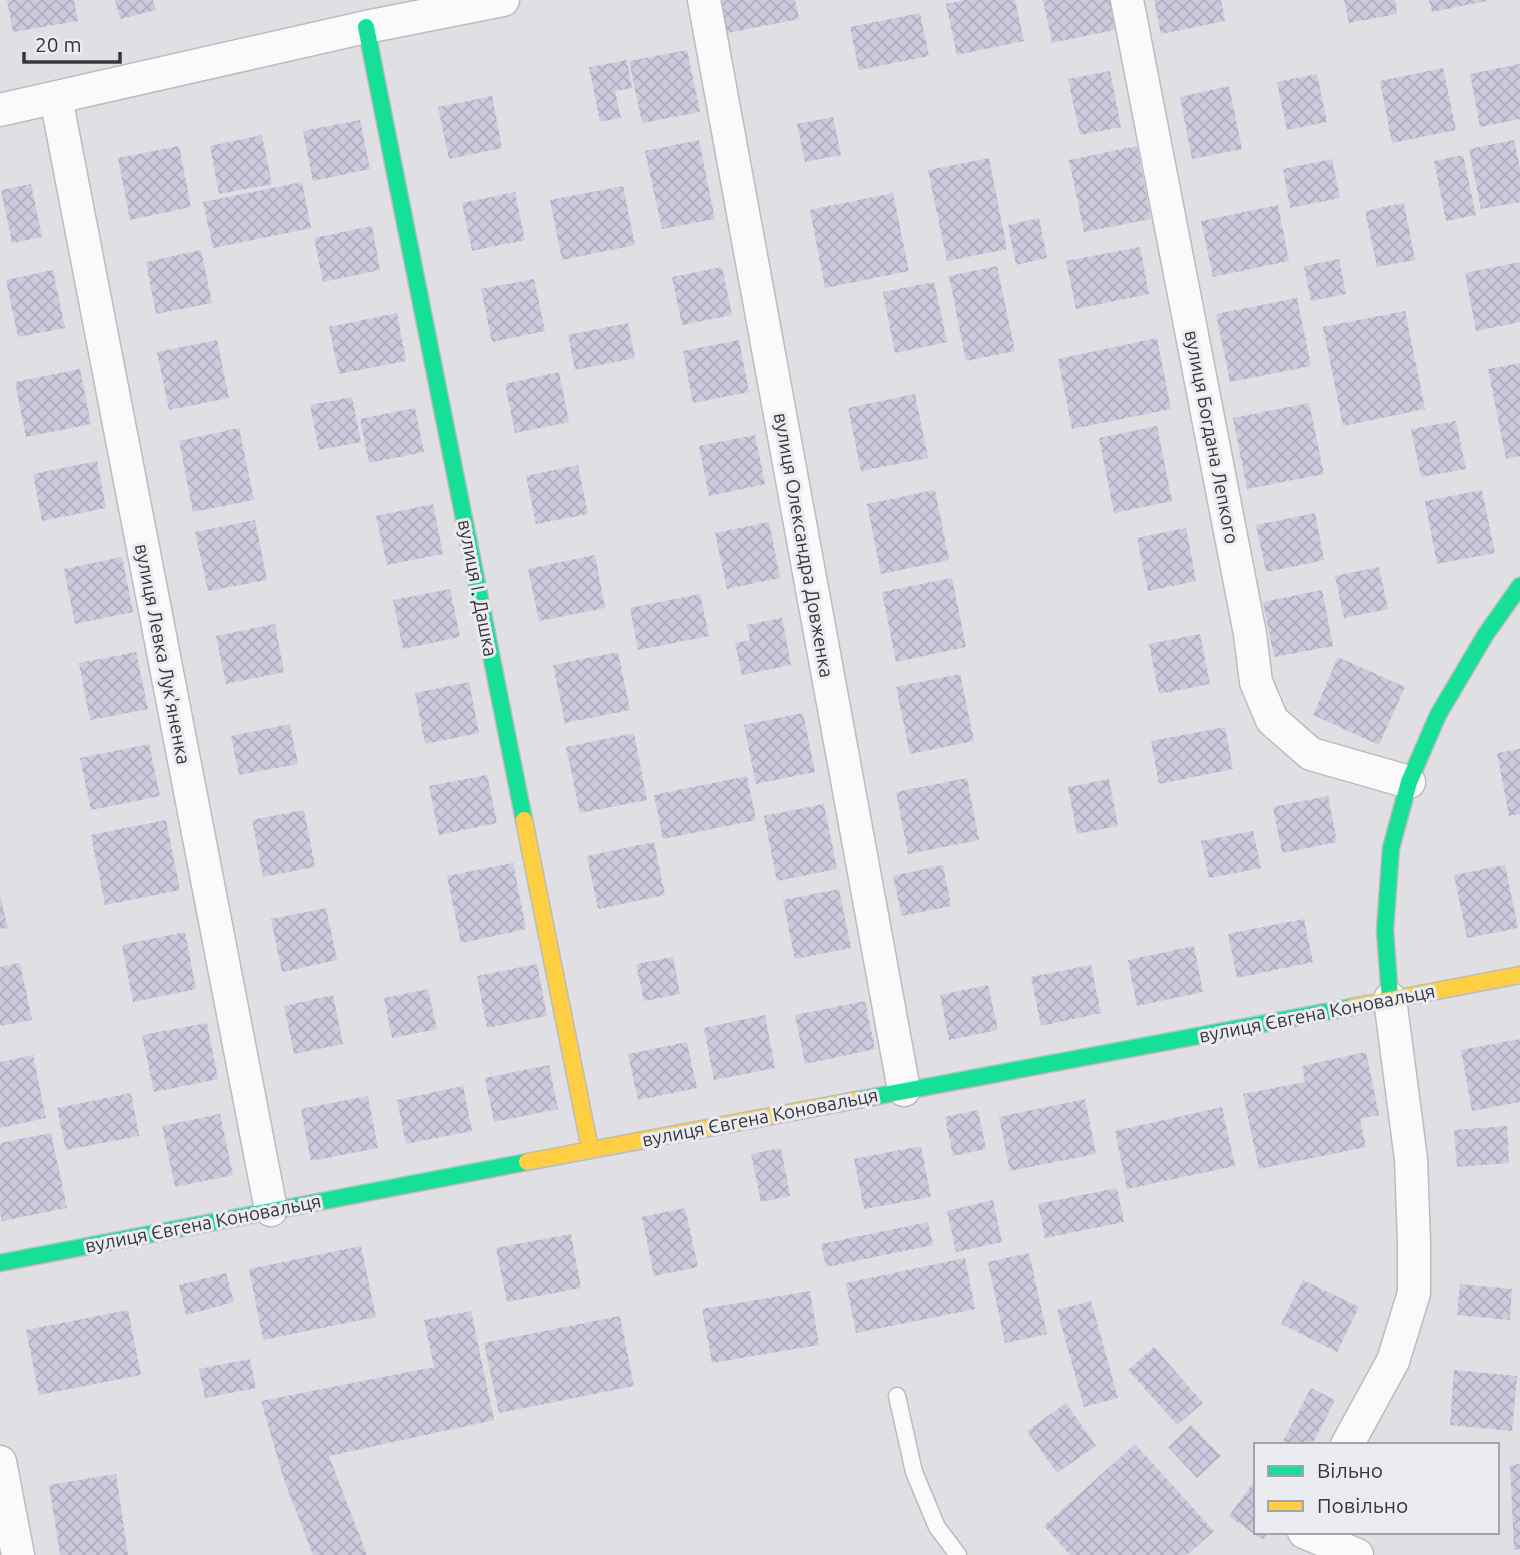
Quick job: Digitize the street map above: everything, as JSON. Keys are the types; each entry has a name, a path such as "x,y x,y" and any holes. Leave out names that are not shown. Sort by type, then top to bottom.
{"street":[{"path":"0,110 366,27 503,0"},
{"name":"вулиця Олександра Довженка","path":"704,0 904,1090"},
{"name":"вулиця Богдана Лепкого","path":"1127,0 1250,634 1256,682 1272,720 1311,754 1409,782"},
{"name":"вулиця І. Дашка","path":"366,27 590,1149"},
{"name":"вулиця Левка Лук'яненка","path":"56,98 271,1210"},
{"path":"1348,1443 1393,1361 1414,1293 1412,1159 1390,999 1385,930 1391,848 1409,782 1438,715 1486,634 1520,586"},
{"name":"вулиця Євгена Коновальця","path":"0,1263 590,1149 1520,975"},
{"path":"0,1462 18,1555"},
{"path":"1286,1555 1297,1534"},
{"path":"1309,1534 1357,1555"}],"lane":[{"path":"897,1396 914,1472 937,1527 958,1555"}],"building":[{"path":"7,0 74,0 78,21 13,32"},
{"path":"115,0 153,0 156,10 120,19"},
{"path":"719,0 795,0 799,19 727,33"},
{"path":"964,0 1015,0 1024,41 957,55 946,4"},
{"path":"1043,0 1113,0 1119,29 1052,43"},
{"path":"1154,0 1221,0 1225,21 1161,34"},
{"path":"1344,0 1395,0 1397,14 1349,23"},
{"path":"1429,0 1487,0 1487,1 1432,12"},
{"path":"920,13 929,56 859,70 850,27"},
{"path":"687,50 700,112 642,123 629,61"},
{"path":"627,60 632,88 615,91 621,118 600,122 589,67"},
{"path":"1520,64 1520,119 1480,127 1470,74"},
{"path":"1443,68 1456,130 1392,143 1380,81"},
{"path":"1110,71 1121,127 1080,135 1068,79"},
{"path":"1317,74 1327,122 1287,130 1277,82"},
{"path":"1229,86 1242,149 1192,159 1180,97"},
{"path":"492,96 502,148 449,159 438,107"},
{"path":"833,117 841,155 805,162 797,124"},
{"path":"360,120 370,169 313,181 303,131"},
{"path":"262,135 272,184 219,194 210,146"},
{"path":"699,140 715,219 662,229 645,151"},
{"path":"1514,140 1520,168 1520,202 1481,209 1469,149"},
{"path":"179,146 191,207 130,220 118,158"},
{"path":"1137,146 1151,219 1084,232 1069,160"},
{"path":"1463,155 1476,215 1446,221 1434,161"},
{"path":"989,158 1007,249 947,261 928,170"},
{"path":"1332,159 1340,198 1290,208 1283,169"},
{"path":"302,182 311,228 213,248 203,202"},
{"path":"31,184 42,237 12,243 1,190"},
{"path":"623,186 635,245 562,260 550,200"},
{"path":"515,192 525,240 472,251 462,203"},
{"path":"893,193 909,271 825,288 810,210"},
{"path":"1404,203 1415,260 1377,267 1365,211"},
{"path":"1278,205 1289,261 1213,277 1201,221"},
{"path":"1039,218 1047,258 1016,265 1008,225"},
{"path":"372,226 380,270 323,282 314,238"},
{"path":"1140,247 1149,294 1076,309 1066,261"},
{"path":"201,250 212,303 156,314 146,262"},
{"path":"1339,259 1346,294 1311,301 1304,266"},
{"path":"1520,262 1520,322 1476,331 1465,273"},
{"path":"997,266 1015,351 966,361 949,276"},
{"path":"722,267 732,315 682,325 672,277"},
{"path":"53,270 65,328 18,337 6,280"},
{"path":"534,279 545,331 492,342 481,289"},
{"path":"934,282 947,342 895,353 883,292"},
{"path":"1297,298 1311,366 1230,382 1216,314"},
{"path":"1405,311 1425,409 1343,426 1323,327"},
{"path":"397,313 406,361 339,374 329,327"},
{"path":"628,323 635,358 575,370 568,335"},
{"path":"1157,338 1171,409 1072,429 1058,359"},
{"path":"217,340 229,398 169,410 157,352"},
{"path":"739,340 749,392 693,403 683,351"},
{"path":"1520,363 1520,456 1506,459 1488,369"},
{"path":"80,369 91,424 26,437 15,382"},
{"path":"559,372 569,422 515,433 505,384"},
{"path":"915,394 928,458 861,471 848,408"},
{"path":"352,397 361,442 319,450 310,405"},
{"path":"1309,403 1324,474 1247,489 1233,418"},
{"path":"415,408 424,452 369,463 360,419"},
{"path":"1456,421 1466,469 1421,477 1411,429"},
{"path":"1157,426 1172,501 1114,513 1099,438"},
{"path":"239,428 254,500 193,512 179,441"},
{"path":"755,435 765,484 709,496 699,446"},
{"path":"97,461 106,508 42,521 33,474"},
{"path":"578,465 588,514 536,524 526,476"},
{"path":"935,490 949,560 881,574 867,504"},
{"path":"1482,490 1495,553 1437,564 1425,501"},
{"path":"433,504 443,554 387,565 376,516"},
{"path":"1315,513 1324,560 1266,572 1256,525"},
{"path":"255,520 267,580 208,591 195,532"},
{"path":"769,522 780,578 727,589 715,533"},
{"path":"1186,528 1196,581 1148,591 1137,538"},
{"path":"595,555 605,608 539,621 528,569"},
{"path":"122,557 133,612 75,624 64,569"},
{"path":"1379,567 1388,609 1344,618 1335,576"},
{"path":"952,578 966,647 896,662 882,592"},
{"path":"450,589 460,637 403,649 393,600"},
{"path":"1322,590 1333,646 1274,657 1263,602"},
{"path":"700,594 709,636 638,650 630,608"},
{"path":"782,618 791,665 742,675 735,643 750,640 747,625"},
{"path":"275,624 284,672 226,684 216,636"},
{"path":"1200,634 1210,684 1159,694 1149,644"},
{"path":"136,652 148,709 90,720 79,663"},
{"path":"618,652 630,710 565,723 553,665"},
{"path":"1338,657 1405,687 1379,745 1313,715"},
{"path":"960,674 974,741 910,754 896,687"},
{"path":"469,682 479,733 425,744 415,693"},
{"path":"803,713 815,772 756,784 744,725"},
{"path":"290,724 298,764 239,775 231,736"},
{"path":"1225,727 1233,769 1159,784 1151,741"},
{"path":"634,733 647,800 580,813 566,747"},
{"path":"149,744 160,796 91,810 80,758"},
{"path":"1520,749 1520,814 1509,816 1497,753"},
{"path":"487,775 497,823 439,835 429,786"},
{"path":"747,776 756,820 663,839 654,795"},
{"path":"967,778 979,840 908,854 896,792"},
{"path":"1109,779 1118,826 1077,834 1068,787"},
{"path":"1328,796 1337,842 1282,853 1273,807"},
{"path":"824,804 837,869 777,881 764,816"},
{"path":"304,810 315,867 263,877 252,820"},
{"path":"166,820 180,890 105,905 91,835"},
{"path":"1253,831 1261,868 1209,878 1201,841"},
{"path":"654,842 665,895 598,909 587,856"},
{"path":"513,863 526,929 461,943 447,876"},
{"path":"943,865 951,906 902,916 893,876"},
{"path":"1505,865 1518,928 1467,938 1454,875"},
{"path":"839,889 851,948 795,959 783,900"},
{"path":"0,896 8,928 0,929"},
{"path":"326,908 337,960 282,972 271,919"},
{"path":"1304,919 1313,962 1237,978 1228,934"},
{"path":"185,932 196,989 133,1002 122,945"},
{"path":"1194,946 1203,992 1137,1006 1128,960"},
{"path":"673,957 680,994 644,1001 636,964"},
{"path":"20,963 32,1020 0,1026 0,967"},
{"path":"537,964 547,1016 487,1028 477,976"},
{"path":"1091,965 1101,1013 1041,1026 1031,977"},
{"path":"988,985 998,1030 949,1040 940,995"},
{"path":"428,989 437,1029 392,1038 384,998"},
{"path":"333,995 343,1044 294,1054 284,1006"},
{"path":"865,1001 875,1049 805,1064 795,1015"},
{"path":"765,1015 775,1068 714,1080 704,1028"},
{"path":"207,1023 218,1079 154,1092 142,1035"},
{"path":"1520,1039 1520,1102 1472,1111 1461,1050"},
{"path":"687,1042 697,1088 638,1100 628,1054"},
{"path":"1366,1052 1379,1115 1360,1119 1366,1147 1259,1169 1243,1094 1305,1082 1302,1066"},
{"path":"33,1055 46,1118 0,1128 0,1062"},
{"path":"549,1065 558,1109 494,1122 485,1078"},
{"path":"463,1086 472,1131 406,1144 397,1100"},
{"path":"131,1093 139,1136 66,1150 57,1108"},
{"path":"368,1096 378,1148 311,1161 301,1109"},
{"path":"1085,1099 1096,1154 1010,1171 999,1117"},
{"path":"1222,1107 1235,1166 1127,1189 1115,1131"},
{"path":"978,1110 986,1149 953,1156 945,1117"},
{"path":"220,1114 233,1175 175,1187 162,1126"},
{"path":"1507,1126 1509,1163 1457,1167 1454,1130"},
{"path":"51,1133 67,1208 2,1221 0,1143"},
{"path":"921,1146 931,1197 864,1209 854,1159"},
{"path":"781,1148 790,1196 761,1202 751,1154"},
{"path":"1117,1188 1124,1222 1045,1238 1038,1204"},
{"path":"993,1200 1002,1242 956,1252 947,1211"},
{"path":"685,1208 698,1267 654,1276 642,1217"},
{"path":"928,1222 933,1245 826,1267 821,1244"},
{"path":"571,1234 581,1288 507,1302 496,1248"},
{"path":"361,1246 376,1317 263,1340 249,1269"},
{"path":"1029,1253 1047,1334 1005,1343 988,1262"},
{"path":"965,1258 975,1309 856,1333 846,1283"},
{"path":"226,1273 234,1302 186,1315 179,1285"},
{"path":"1303,1280 1359,1307 1337,1352 1281,1324"},
{"path":"1460,1284 1512,1289 1510,1320 1457,1315"},
{"path":"810,1291 819,1345 712,1363 702,1309"},
{"path":"1091,1301 1118,1398 1084,1407 1057,1310"},
{"path":"128,1310 141,1375 39,1395 26,1330"},
{"path":"471,1311 494,1420 329,1456 367,1555 313,1555 284,1480 261,1401 434,1367 424,1320"},
{"path":"620,1316 634,1386 499,1413 484,1343"},
{"path":"1154,1347 1203,1403 1177,1425 1128,1370"},
{"path":"250,1359 256,1388 205,1398 199,1369"},
{"path":"1454,1370 1517,1376 1512,1431 1450,1425"},
{"path":"1311,1388 1335,1400 1313,1443 1283,1441"},
{"path":"1066,1403 1096,1446 1057,1473 1027,1431"},
{"path":"1191,1425 1221,1456 1197,1478 1168,1447"},
{"path":"1135,1444 1214,1531 1187,1555 1070,1555 1044,1526"},
{"path":"1520,1464 1520,1549 1514,1550 1510,1465"},
{"path":"116,1474 128,1555 60,1555 49,1485"},
{"path":"1254,1482 1254,1534 1229,1516"},
{"path":"1254,1534 1267,1534 1263,1540"}],"traffic: fast":[{"path":"366,27 524,820"},
{"path":"1390,999 1385,930 1391,848 1409,782 1438,715 1486,634 1520,586"},
{"path":"857,1100 1352,1007"},
{"path":"0,1263 527,1162"}],"traffic: slow":[{"path":"524,820 590,1149"},
{"path":"1352,1007 1520,975"},
{"path":"527,1162 857,1100"}]}
